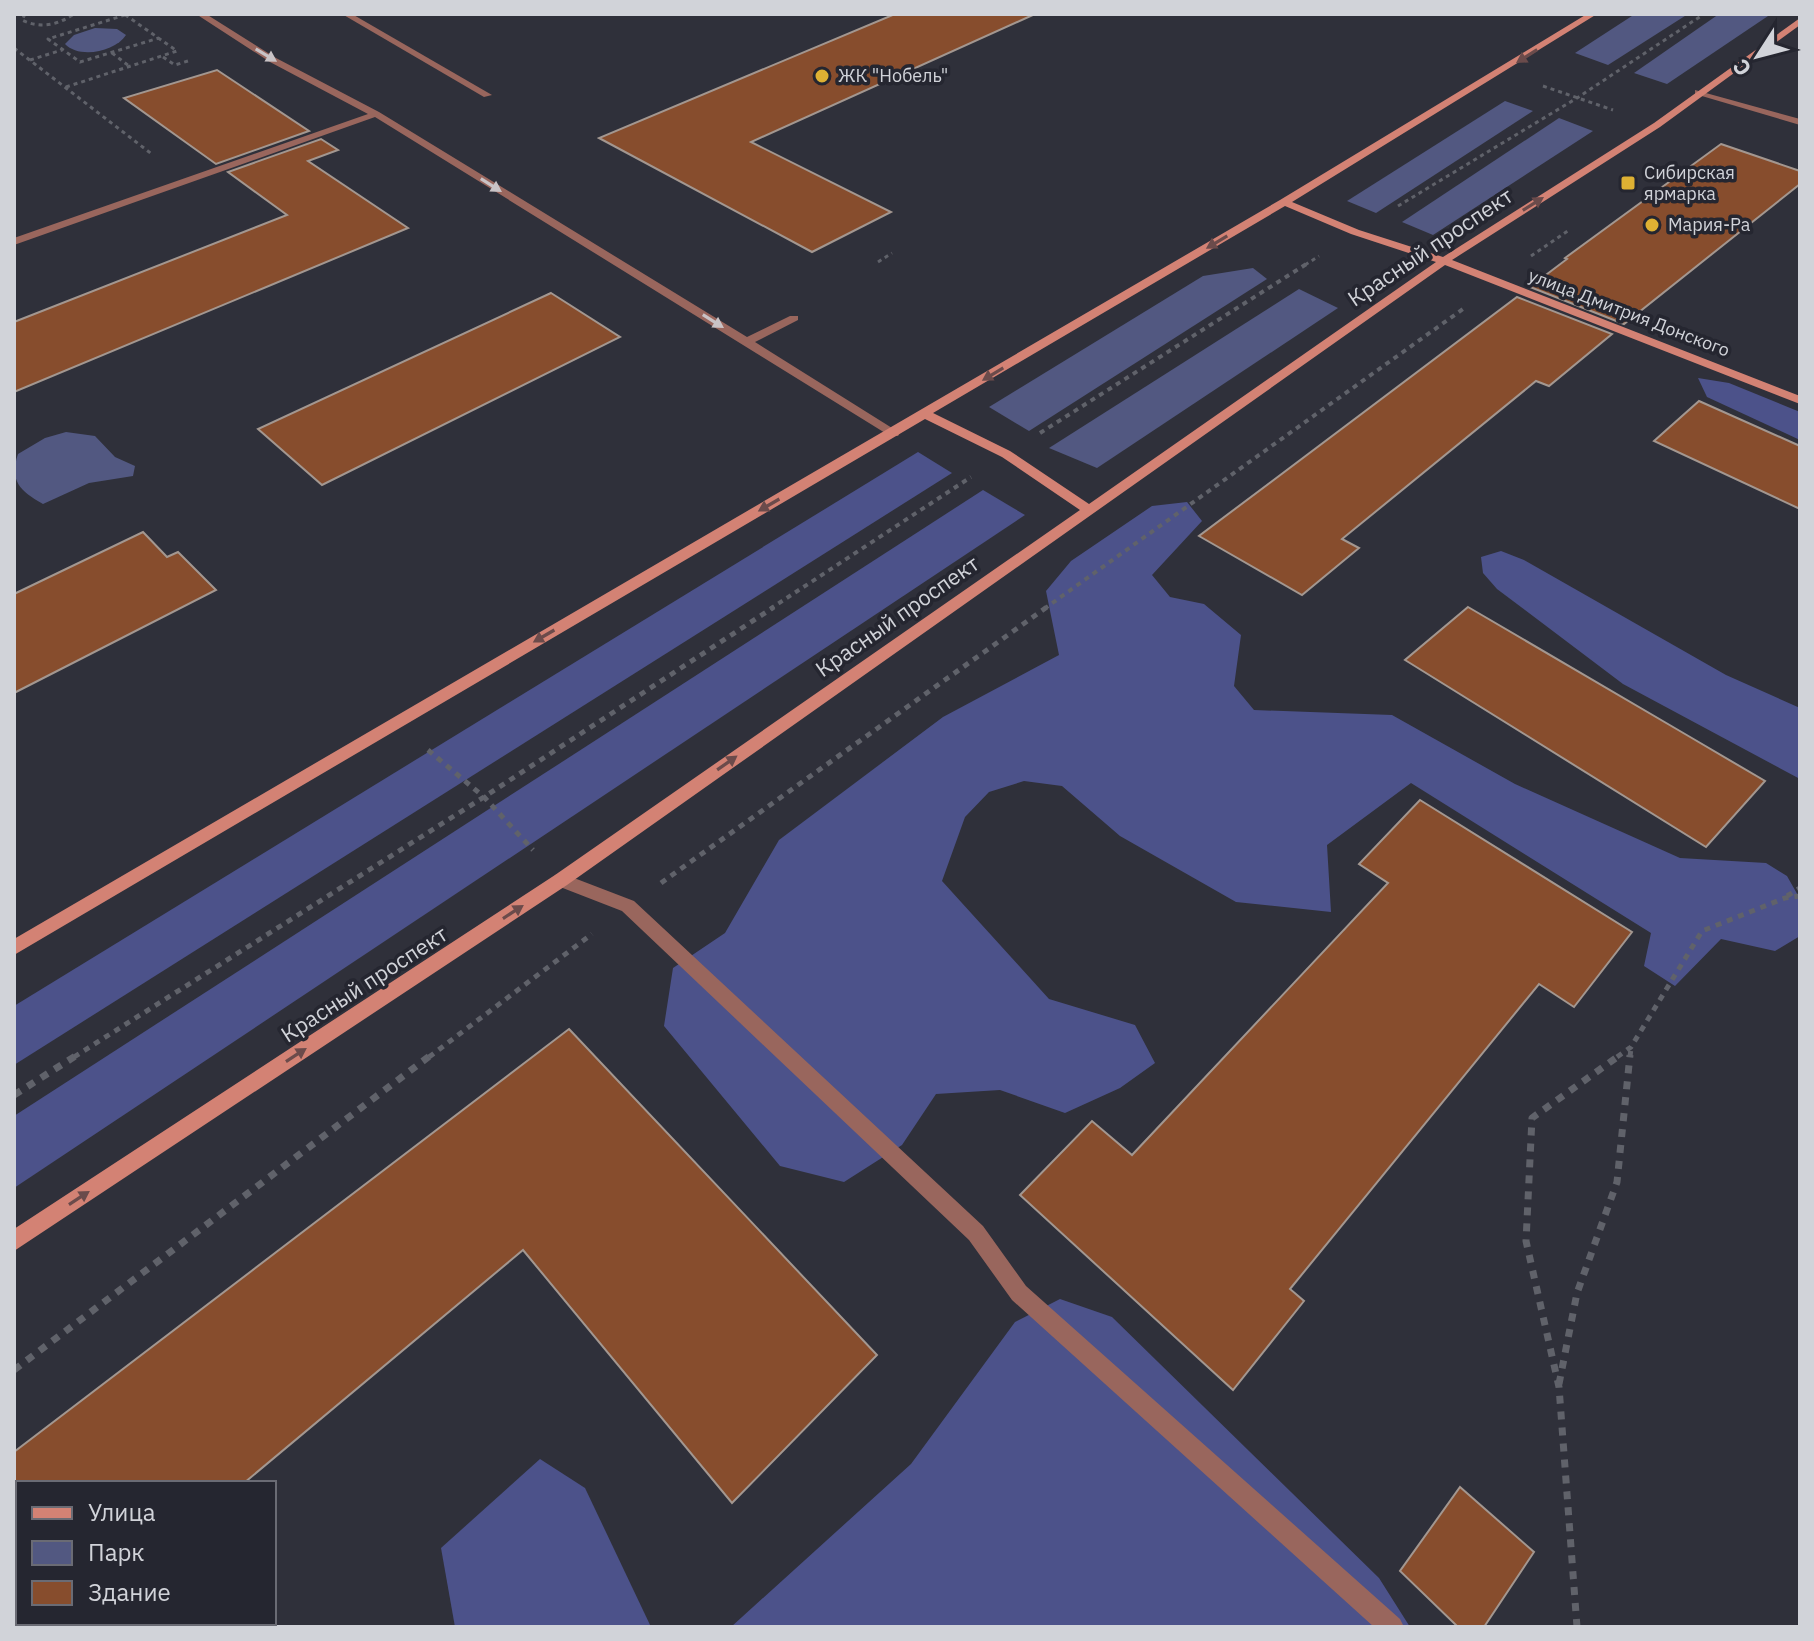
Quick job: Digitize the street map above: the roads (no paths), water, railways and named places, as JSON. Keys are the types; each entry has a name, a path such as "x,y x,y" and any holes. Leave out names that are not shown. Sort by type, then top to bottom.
{"main road":[{"path":"14,948 395,722 894,433 1501,72 1593,14"},
{"name":"Красный проспект","path":"14,1241 561,880 1444,261 1657,125 1698,92 1800,21"},
{"name":"улица Дмитрия Донского","path":"1284,202 1355,232 1444,261 1800,400"},
{"path":"925,414 1006,454 1088,509"}],"lane":[{"path":"200,14 273,60 376,114 894,433"},
{"path":"346,14 487,95"},
{"path":"1698,92 1800,122"},
{"path":"14,242 376,114"},
{"path":"746,342 794,318"},
{"path":"561,880 628,906 976,1233 1019,1293 1392,1627"}],"place":[{"name":"ЖК \"Нобель\"","path":"822,76"},
{"name":"Сибирская ярмарка","path":"1628,183"},
{"name":"Мария-Ра","path":"1652,225"}]}
